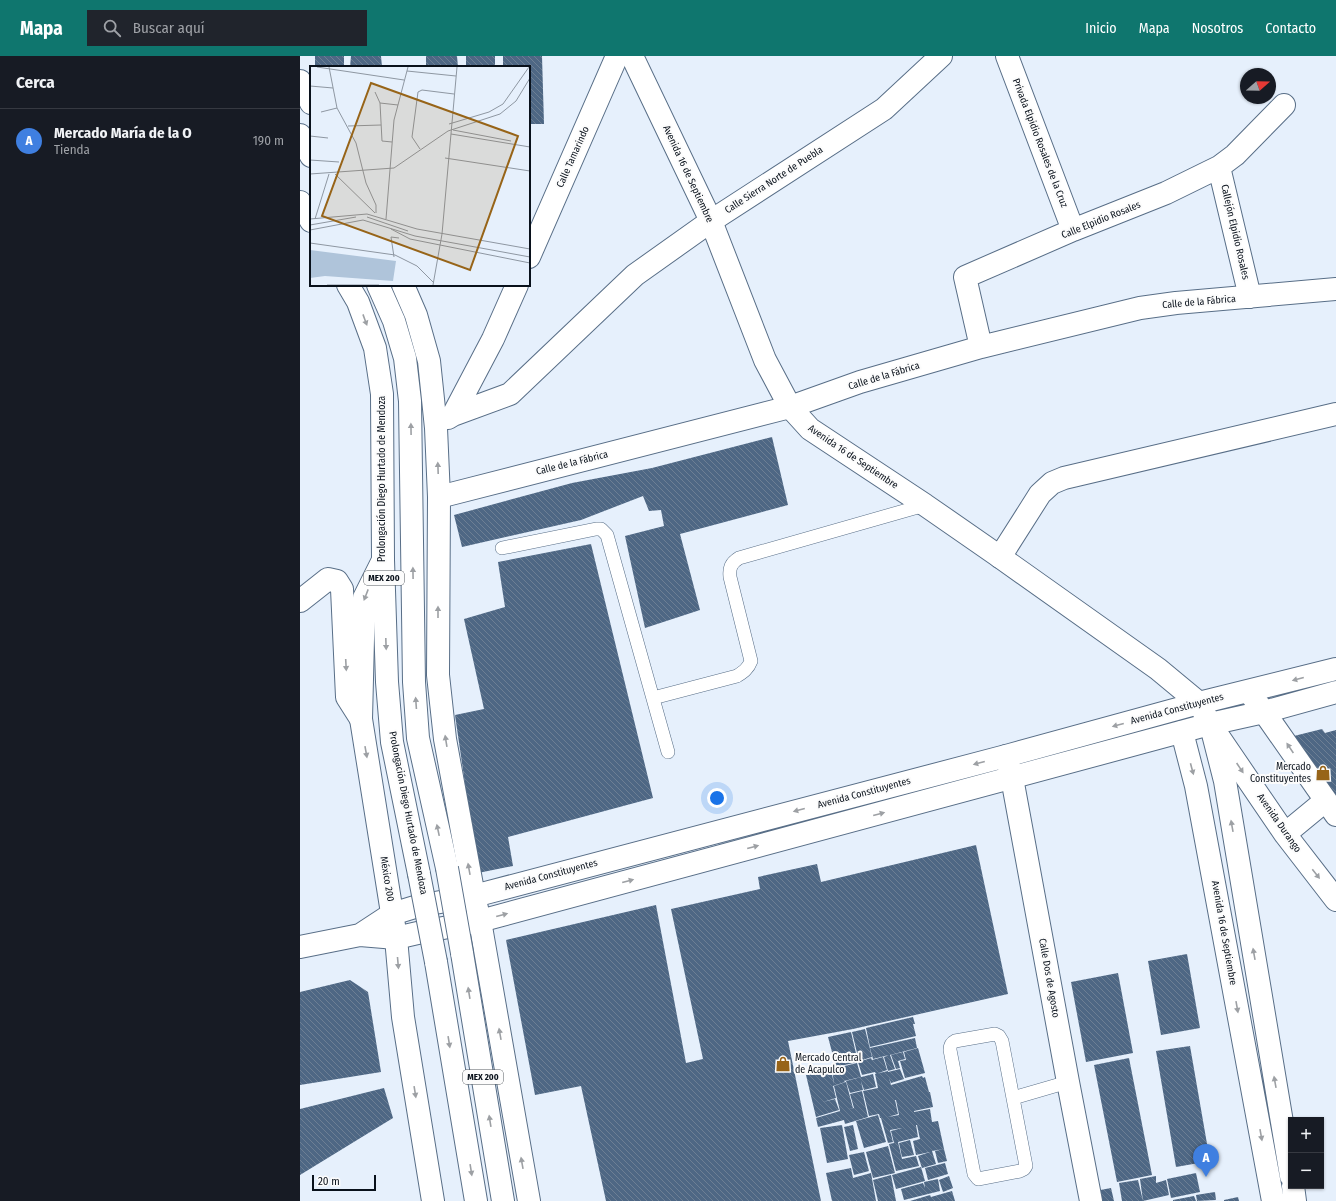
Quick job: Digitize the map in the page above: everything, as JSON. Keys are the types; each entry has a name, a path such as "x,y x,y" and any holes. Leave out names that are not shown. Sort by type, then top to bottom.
{"street":[{"name":"Calle Tamarindo","path":"530,255 617,56"},
{"name":"Avenida 16 de Septiembre","path":"632,56 711,221 765,360 790,407 810,429 1000,557 1158,669 1199,703 1210,724 1225,781 1288,1158"},
{"name":"Calle Sierra Norte de Puebla","path":"445,421 510,394 635,275 711,221 884,109 941,56"},
{"name":"Privada Elpidio Rosales de la Cruz","path":"1007,56 1073,230"},
{"path":"300,81 310,101"},
{"name":"Calle Elpidio Rosales","path":"981,347 965,277 1073,230 1166,193 1219,167 1235,155 1284,105"},
{"path":"300,135 310,154"},
{"name":"Callejón Elpidio Rosales","path":"1219,167 1250,297"},
{"path":"300,202 310,219"},
{"name":"Prolongación Diego Hurtado de Mendoza","path":"349,286 358,302 375,348 382,394 383,560 387,682 392,742 436,962 476,1201"},
{"name":"MEX 200","path":"378,286 394,321 405,358 410,401 414,682 418,738 447,868 503,1201"},
{"path":"403,286 416,315 445,421 439,497 438,675 445,739 480,921 529,1201"},
{"path":"445,421 494,339 517,286"},
{"name":"Calle de la Fábrica","path":"439,497 790,407 860,382 981,347 1140,308 1176,303 1336,289"},
{"path":"1000,557 1040,494 1052,483 1072,476 1336,414"},
{"name":"México 200","path":"383,560 364,598 360,719 396,938 403,1017 433,1201"},
{"path":"300,601 328,579 337,581 342,589 347,697 360,719"},
{"name":"Avenida 16 de Septiembre","path":"1158,669 1176,709 1196,786 1273,1201"},
{"name":"Avenida Constituyentes","path":"360,935 392,914 418,906 474,896 1006,756 1176,709 1249,692 1336,669"},
{"path":"1249,692 1331,808 1285,834"},
{"path":"300,947 360,935 396,938 480,921 1210,724 1264,712 1336,692"},
{"name":"Avenida Durango","path":"1210,724 1285,834 1336,900"},
{"name":"Calle Dos de Agosto","path":"1006,756 1012,778 1068,1082 1092,1201"},
{"path":"1269,1180 1288,1177"},
{"path":"1293,1189 1295,1201"}],"lane":[{"path":"653,698 737,676 744,672 749,666 751,661 730,577 729,569 733,562 739,558 925,506"},
{"path":"502,548 596,529 604,531 607,535 668,752"},
{"path":"995,1034 999,1036 1002,1041 1013,1098 1026,1166 1020,1171 978,1179 974,1174 950,1050 952,1043 995,1034"},
{"path":"1013,1098 1068,1082"}],"building":[{"path":"315,56 344,56 344,66 315,66"},
{"path":"351,56 381,56 382,66 350,66"},
{"path":"426,56 457,56 458,66 426,66"},
{"path":"466,56 495,56 495,66 466,66"},
{"path":"503,56 542,56 544,124 530,124 530,66 503,66"},
{"path":"772,437 788,505 680,534 700,610 645,628 625,536 664,526 661,510 649,511 643,496 581,520 462,547 454,515 572,483 652,468"},
{"path":"591,544 653,798 508,837 513,866 478,873 455,715 484,709 464,619 505,607 498,562"},
{"name":"Mercado Constituyentes","path":"1322,729 1325,733 1336,730 1336,804 1294,736"},
{"name":"Mercado Central de Acapulco","path":"976,845 1008,994 853,1029 788,1041 821,1201 606,1201 581,1086 535,1095 506,940 656,905 686,1063 703,1059 671,909 760,889 758,877 817,864 821,882"},
{"path":"1187,954 1200,1028 1161,1035 1148,961"},
{"path":"1118,973 1133,1053 1086,1062 1071,982"},
{"path":"350,980 368,992 381,1072 300,1085 300,992"},
{"path":"913,1017 916,1036 870,1047 866,1028"},
{"path":"865,1029 872,1057 859,1061 852,1032"},
{"path":"851,1032 858,1062 836,1067 828,1037"},
{"path":"915,1038 917,1048 890,1055 895,1069 888,1071 884,1057 889,1055 873,1059 870,1048"},
{"path":"1190,1046 1210,1161 1176,1167 1156,1051"},
{"path":"918,1048 925,1073 905,1078 900,1061 906,1060 904,1052"},
{"path":"903,1052 905,1059 898,1061 900,1068 896,1069 891,1055"},
{"path":"883,1057 887,1070 876,1074 875,1072 862,1075 858,1062 871,1058 872,1060"},
{"path":"1129,1058 1152,1175 1117,1182 1094,1065"},
{"path":"857,1063 861,1077 844,1081 845,1082 833,1086 836,1098 823,1102 835,1099 839,1110 816,1117 806,1075 831,1070 834,1084 832,1069"},
{"path":"900,1069 904,1079 891,1083 889,1078 891,1085 922,1076 923,1078 925,1077 933,1107 914,1112 930,1109 932,1122 938,1121 944,1149 932,1151 936,1164 922,1168 918,1156 930,1152 916,1155 913,1141 920,1139 916,1125 918,1137 898,1142 902,1159 916,1156 919,1166 896,1171 889,1144 894,1143 891,1131 902,1128 890,1130 893,1142 888,1143 879,1114 869,1116 863,1091 878,1088 875,1074","holes":["896,1100 899,1115 888,1117 898,1114"]},
{"path":"873,1074 876,1087 864,1090 861,1081 863,1090 850,1093 846,1081"},
{"path":"846,1082 853,1108 849,1109 854,1108 850,1094 862,1091 868,1117 845,1124 844,1120 818,1127 816,1118 840,1111 834,1086"},
{"path":"384,1088 393,1118 300,1175 300,1109"},
{"path":"878,1115 886,1142 864,1148 856,1121"},
{"path":"842,1125 848,1159 827,1163 820,1128"},
{"path":"853,1125 858,1149 850,1151 844,1127"},
{"path":"910,1140 914,1155 902,1157 899,1143"},
{"path":"888,1146 895,1173 873,1178 866,1152"},
{"path":"944,1149 947,1161 938,1163 935,1151"},
{"path":"864,1152 869,1171 854,1175 849,1155"},
{"path":"945,1163 948,1174 928,1180 925,1168"},
{"path":"921,1167 925,1181 896,1189 892,1175"},
{"path":"851,1168 853,1178 871,1173 876,1201 832,1201 826,1173"},
{"path":"1196,1173 1200,1192 1171,1198 1167,1179"},
{"path":"891,1175 896,1201 878,1201 873,1180"},
{"path":"949,1176 953,1188 943,1192 939,1180"},
{"path":"1156,1176 1156,1183 1166,1180 1169,1195 1143,1201 1140,1179"},
{"path":"938,1179 940,1191 904,1200 901,1189 923,1183 925,1188 924,1182"},
{"path":"1138,1180 1143,1201 1122,1201 1119,1183"},
{"path":"1111,1188 1114,1201 1097,1201 1095,1191"},
{"path":"952,1191 955,1201 910,1201 930,1195 931,1197"},
{"path":"1215,1192 1216,1200 1197,1201 1196,1195"},
{"path":"1194,1196 1196,1201 1173,1201 1173,1200"},
{"path":"1238,1197 1239,1201 1224,1201 1224,1200"}],"place":[{"name":"Mercado Constituyentes","path":"1323,773"},
{"name":"Mercado Central de Acapulco","path":"783,1064"},
{"name":"Mercado María de la O","path":"1206,1177"}]}
